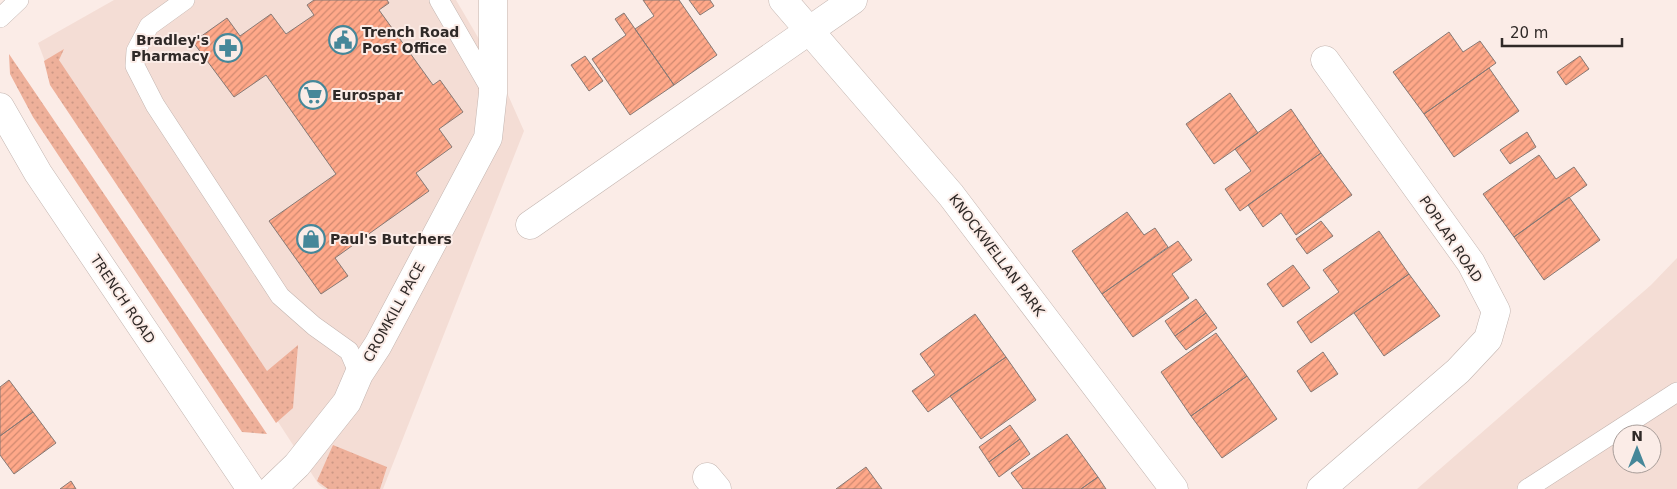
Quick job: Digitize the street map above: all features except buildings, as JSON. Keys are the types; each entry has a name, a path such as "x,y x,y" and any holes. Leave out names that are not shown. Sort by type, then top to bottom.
{"street":[{"name":"CROMKILL PACE","path":"272,489 297,465 347,402 359,374 378,345 488,138 493,93 493,0"},
{"name":"KNOCKWELLAN PARK","path":"783,0 951,195 1174,489"},
{"path":"530,225 853,0"},
{"name":"POPLAR ROAD","path":"1321,489 1458,371 1488,339 1496,311 1471,263 1325,60"},
{"name":"TRENCH ROAD","path":"0,107 38,173 251,489"}],"lane":[{"path":"0,18 19,0"},
{"path":"185,0 149,26 136,51 135,66 156,105 280,296 314,326 350,351 359,374"},
{"path":"438,0 493,93"},
{"path":"1527,489 1677,392"}],"shaded area":[{"path":"114,0 456,0 496,68 524,131 383,489 325,489 319,485 46,64 38,43"},
{"path":"64,49 59,60 267,371 298,345 293,408 276,423 50,85 44,61"},
{"path":"9,54 267,434 242,432 33,117 10,74"},
{"path":"1677,258 1677,489 1417,489 1651,285"},
{"path":"333,445 387,467 380,489 328,489 317,481"}],"place":[{"name":"Trench Road Post Office","path":"343,40"},
{"name":"Bradley's Pharmacy","path":"228,48"},
{"name":"Eurospar","path":"313,95"},
{"name":"Paul's Butchers","path":"311,239"}]}
